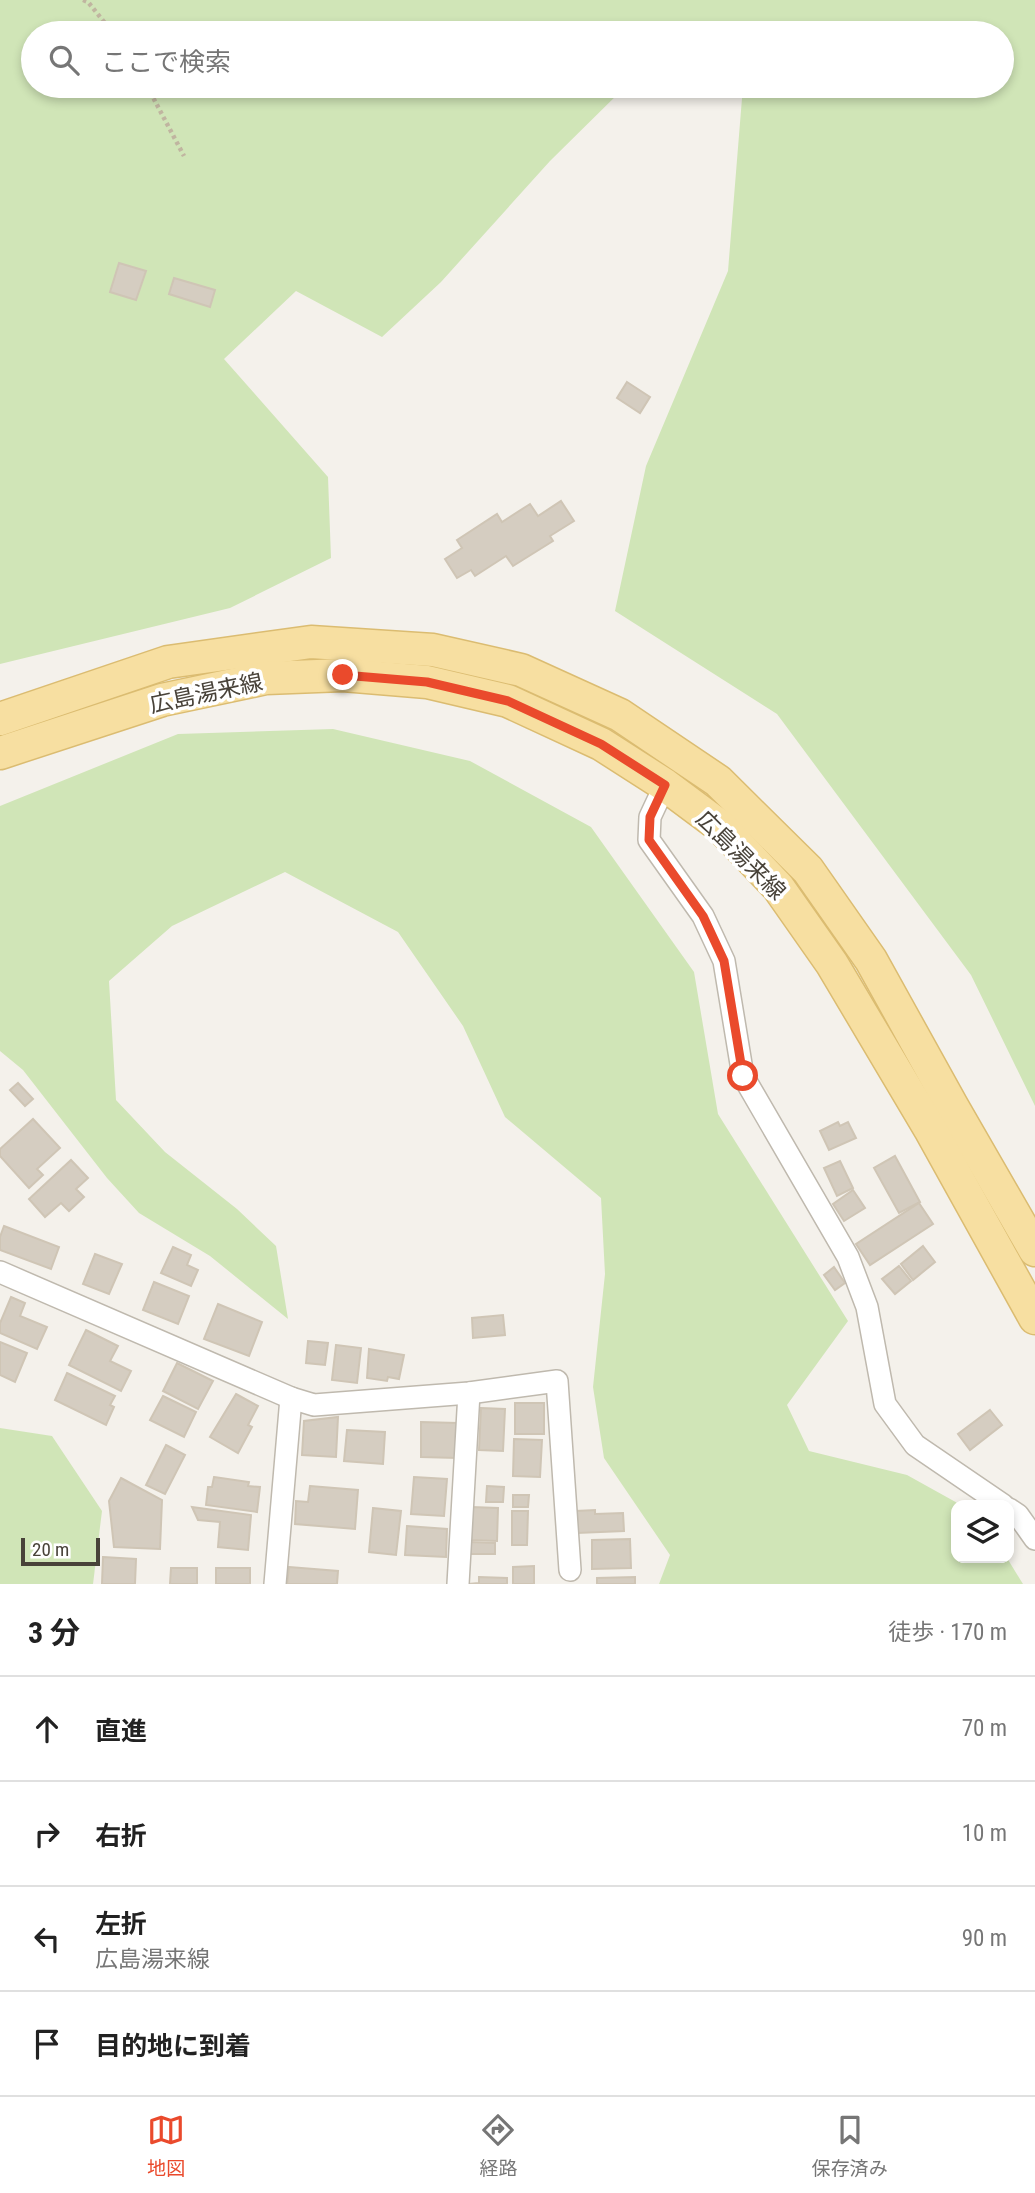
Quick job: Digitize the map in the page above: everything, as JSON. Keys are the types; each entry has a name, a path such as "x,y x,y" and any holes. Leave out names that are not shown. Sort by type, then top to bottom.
{"main road":[{"name":"広島湯来線","path":"0,719 168,662 311,642 433,650 521,670 620,715 718,781 808,870 871,960 1035,1250"},
{"name":"広島湯来線","path":"0,752 162,700 266,678 343,675 427,682 508,701 601,744 665,785 720,826 778,887 832,964 930,1129 1035,1318"}],"street":[{"path":"665,785 650,817 649,840 703,916 724,961 743,1076 848,1257 867,1307 885,1404 915,1445 996,1500"},
{"path":"0,1272 291,1398 314,1405 469,1393 557,1381 570,1570"},
{"path":"458,1584 469,1393"},
{"path":"275,1584 291,1398"},
{"path":"1014,1512 1035,1539"}],"path":[{"path":"83,0 88,2 103,21"},
{"path":"153,98 184,156"}],"green space":[{"path":"0,0 1035,0 1035,1106 971,975 777,714 615,611 646,466 728,271 742,98 1014,98 1014,21 21,21 21,98 614,98 550,161 441,282 382,337 296,291 224,359 328,477 331,558 230,608 0,664"},
{"path":"333,729 470,761 591,827 694,972 718,1114 848,1321 787,1405 809,1451 907,1475 952,1500 951,1563 1010,1563 1023,1584 659,1584 670,1555 604,1458 593,1387 605,1274 601,1198 505,1117 463,1026 398,932 285,872 172,926 109,981 116,1100 165,1152 237,1209 276,1246 288,1319 210,1256 139,1213 107,1178 23,1070 0,1051 0,806 178,734"},
{"path":"0,1428 52,1436 102,1511 93,1584 0,1584"}],"building":[{"path":"119,263 146,271 136,300 110,292"},
{"path":"174,278 215,290 210,307 169,294"},
{"path":"627,382 650,397 640,413 617,398"},
{"path":"561,501 574,521 550,536 553,541 513,566 506,556 475,576 471,570 457,578 445,559 462,548 457,540 497,514 502,522 530,504 538,516"},
{"path":"18,1083 33,1099 25,1106 10,1090"},
{"path":"33,1119 60,1148 37,1169 43,1175 29,1188 0,1156 0,1149"},
{"path":"838,1122 840,1126 848,1122 856,1138 829,1150 820,1131"},
{"path":"895,1156 920,1202 899,1213 874,1168"},
{"path":"71,1160 88,1178 76,1189 84,1197 69,1211 61,1203 45,1217 29,1199"},
{"path":"840,1161 853,1188 837,1196 824,1168"},
{"path":"853,1190 865,1208 844,1221 833,1204"},
{"path":"919,1203 933,1224 870,1265 856,1244"},
{"path":"4,1226 59,1247 51,1269 0,1250 0,1237"},
{"path":"923,1246 935,1262 913,1280 901,1264"},
{"path":"173,1247 191,1255 187,1265 198,1270 191,1286 161,1273"},
{"path":"95,1254 122,1264 109,1294 83,1284"},
{"path":"899,1266 911,1281 895,1294 882,1279"},
{"path":"834,1267 845,1283 835,1290 824,1275"},
{"path":"154,1282 189,1296 178,1324 143,1310"},
{"path":"11,1297 25,1303 20,1316 47,1327 37,1349 0,1333 0,1323"},
{"path":"218,1304 262,1322 249,1356 204,1339"},
{"path":"503,1315 505,1335 473,1338 472,1318"},
{"path":"86,1330 118,1346 110,1361 131,1371 121,1391 69,1365"},
{"path":"308,1341 328,1343 325,1365 306,1363"},
{"path":"0,1342 27,1353 15,1382 0,1375"},
{"path":"336,1345 361,1348 357,1383 332,1380"},
{"path":"369,1349 404,1355 399,1379 388,1377 387,1381 367,1378"},
{"path":"177,1363 213,1381 198,1409 163,1391"},
{"path":"67,1373 115,1396 110,1405 114,1407 106,1425 55,1400"},
{"path":"236,1394 258,1406 248,1425 252,1427 238,1453 210,1437"},
{"path":"163,1396 196,1412 184,1437 150,1420"},
{"path":"515,1403 544,1403 544,1434 515,1434"},
{"path":"481,1408 505,1409 503,1451 479,1450"},
{"path":"990,1410 1002,1425 970,1450 958,1434"},
{"path":"338,1417 336,1457 302,1455 304,1421"},
{"path":"421,1422 457,1423 457,1458 421,1457"},
{"path":"347,1430 385,1432 383,1464 344,1461"},
{"path":"514,1439 542,1440 540,1477 513,1476"},
{"path":"166,1445 185,1455 165,1494 146,1485"},
{"path":"214,1477 249,1482 248,1486 260,1487 257,1512 206,1505 208,1487 212,1487"},
{"path":"414,1477 447,1479 444,1516 411,1514"},
{"path":"121,1478 162,1500 160,1549 114,1547 109,1501"},
{"path":"310,1486 358,1490 355,1529 295,1524 296,1501 308,1502"},
{"path":"487,1486 504,1487 503,1502 486,1502"},
{"path":"513,1495 529,1495 528,1507 513,1507"},
{"path":"192,1507 251,1515 248,1550 218,1547 220,1522 198,1520"},
{"path":"471,1507 498,1508 497,1541 470,1540"},
{"path":"373,1508 401,1511 396,1555 369,1552"},
{"path":"595,1510 595,1514 623,1513 624,1531 577,1533 576,1511"},
{"path":"512,1511 528,1511 527,1545 512,1545"},
{"path":"407,1526 447,1529 446,1557 405,1555"},
{"path":"630,1539 631,1568 592,1569 592,1540"},
{"path":"470,1542 495,1543 495,1554 470,1554"},
{"path":"103,1557 136,1559 135,1584 102,1584"},
{"path":"534,1566 534,1584 513,1584 513,1567"},
{"path":"289,1567 338,1571 337,1584 287,1584"},
{"path":"171,1568 197,1568 197,1584 170,1584"},
{"path":"216,1568 250,1568 250,1584 216,1584"},
{"path":"479,1577 507,1578 507,1584 468,1584 479,1583"},
{"path":"635,1577 635,1584 597,1584 597,1578"}],"route":[{"path":"343,675 427,682 508,701 601,744 665,785 650,817 649,840 703,916 724,961 743,1076"}]}
